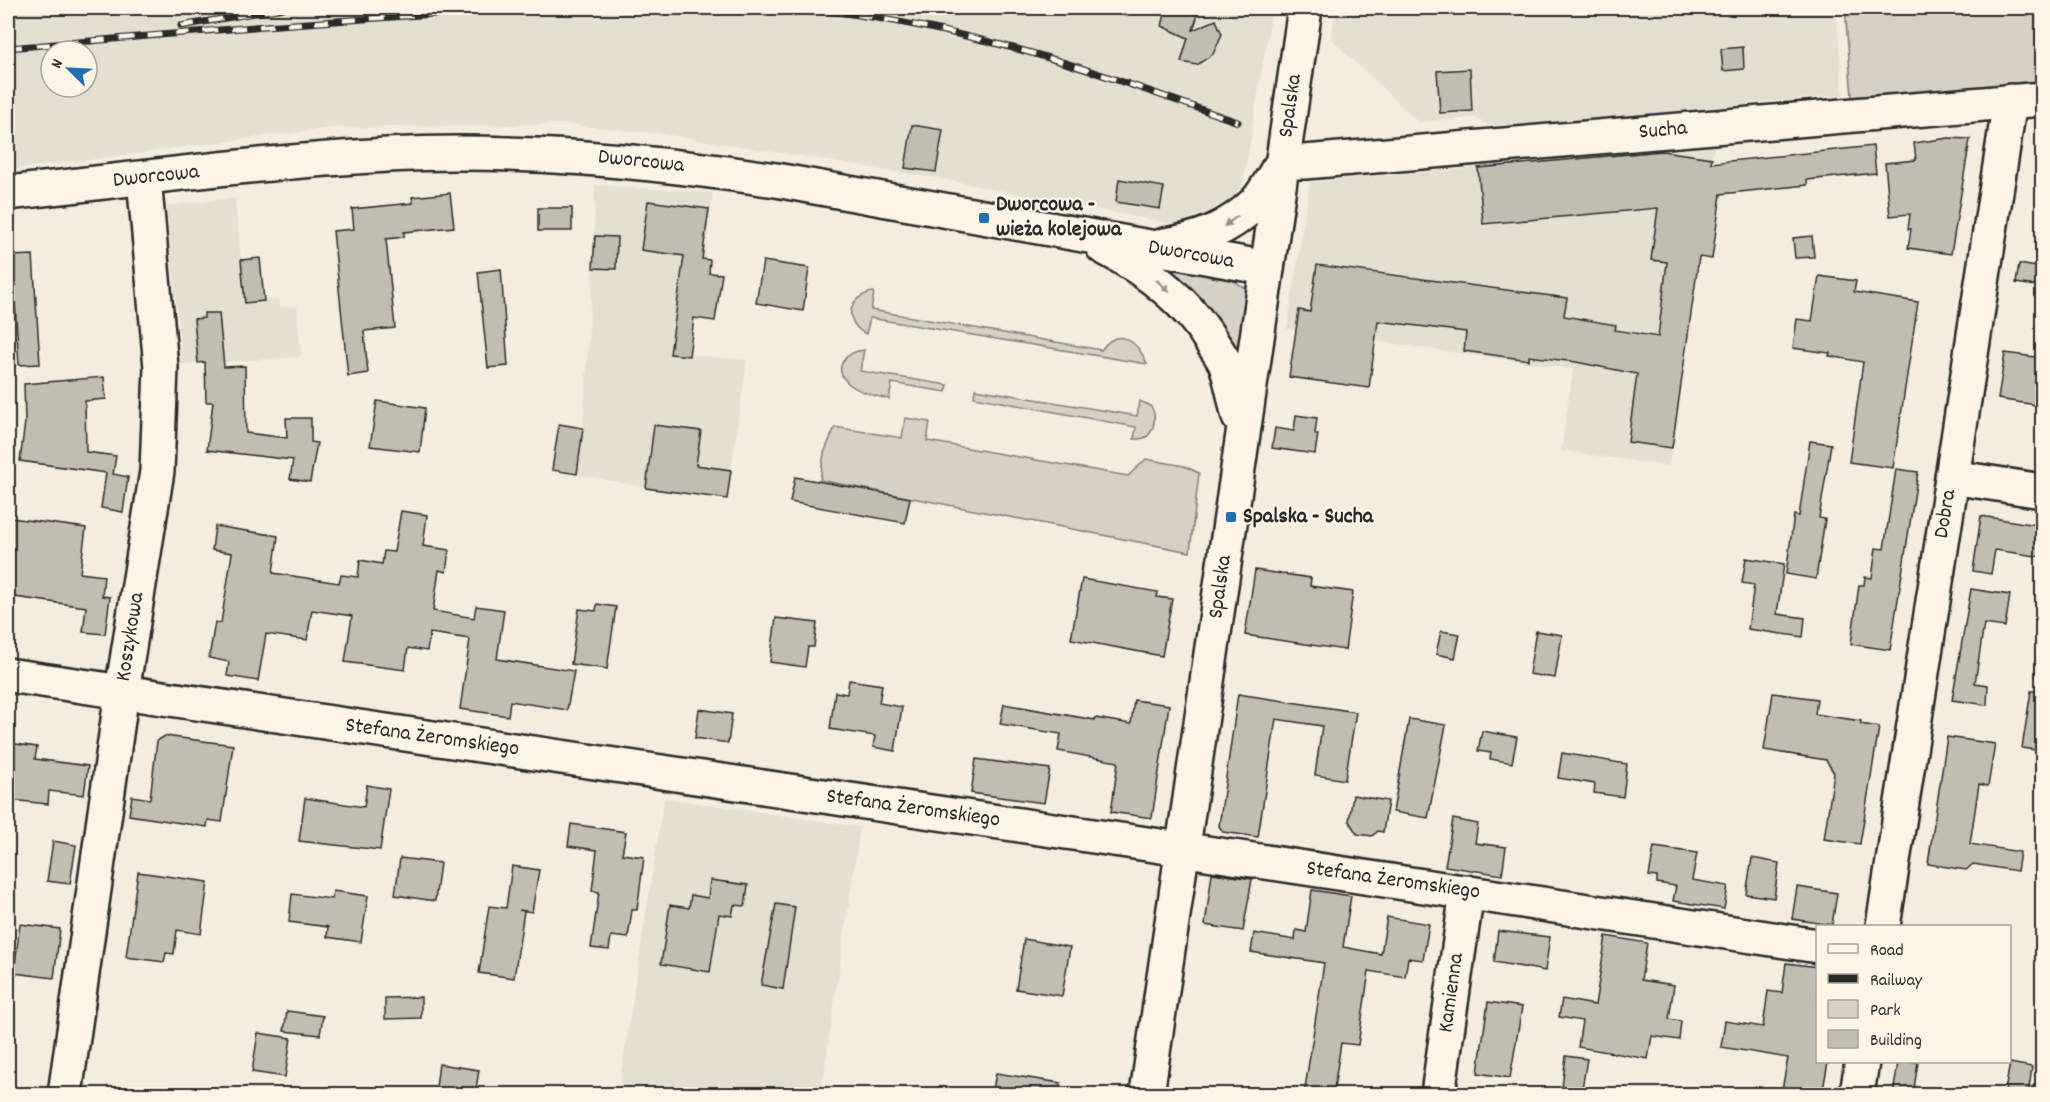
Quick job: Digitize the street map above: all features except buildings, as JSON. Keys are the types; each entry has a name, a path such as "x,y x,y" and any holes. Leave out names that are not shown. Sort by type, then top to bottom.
{"street":[{"name":"Spalska","path":"1147,1095 1305,8"},
{"name":"Sucha","path":"1283,162 1317,161 2043,99"},
{"name":"Dobra","path":"1882,925 2010,102"},
{"name":"Dworcowa","path":"8,194 286,163 388,155 572,156 694,168 776,180 1267,268"},
{"path":"1144,247 1190,242 1223,228 1256,203 1283,162"},
{"name":"Koszykowa","path":"65,1095 122,692 157,471 161,367 144,178"},
{"path":"1077,234 1134,264 1158,280 1187,308 1206,332 1226,366 1243,438"},
{"path":"1952,477 2043,491"},
{"name":"Stefana Żeromskiego","path":"8,675 1816,946"},
{"name":"Kamienna","path":"1438,1095 1467,892"},
{"path":"1857,1095 1862,1063"}],"shaded area":[{"path":"8,8 1272,8 1243,184 1221,208 1204,217 1186,222 1167,223 952,181 664,134 563,124 330,128 8,170"},
{"path":"1336,8 1836,8 1843,95 1496,128 1474,118 1418,122 1331,39"},
{"path":"1714,147 1669,466 1561,451 1573,369 1287,329 1310,182"},
{"path":"595,185 713,193 689,355 747,360 727,499 646,488 577,474 583,428 593,268"},
{"path":"235,198 245,302 279,299 280,307 297,306 301,357 182,364 167,206"},
{"path":"664,798 860,827 821,1094 618,1094"}],"green space":[{"path":"1845,8 2042,8 2042,82 1852,97"},
{"path":"1178,270 1234,281 1245,288 1248,296 1238,352 1235,356 1169,274"},
{"path":"874,292 871,310 1101,350 1115,339 1127,339 1139,349 1147,364 870,318 866,334 853,323 851,310 858,298"},
{"path":"864,350 860,371 948,385 946,392 892,383 889,399 857,389 843,377 841,366 846,357"},
{"path":"975,389 1137,416 1140,401 1152,408 1153,428 1148,436 1134,439 1136,427 974,397"},
{"path":"905,418 930,422 927,441 1128,476 1146,459 1184,466 1199,473 1190,552 820,480 824,453 835,427 902,438"}],"railway":[{"path":"181,26 283,8"},
{"path":"8,48 265,26 519,8"},
{"path":"802,8 910,24 1017,49 1100,74 1238,122"}],"place":[{"name":"Dworcowa - wieża kolejowa","path":"984,218"},
{"name":"Spalska - Sucha","path":"1231,517"}]}
